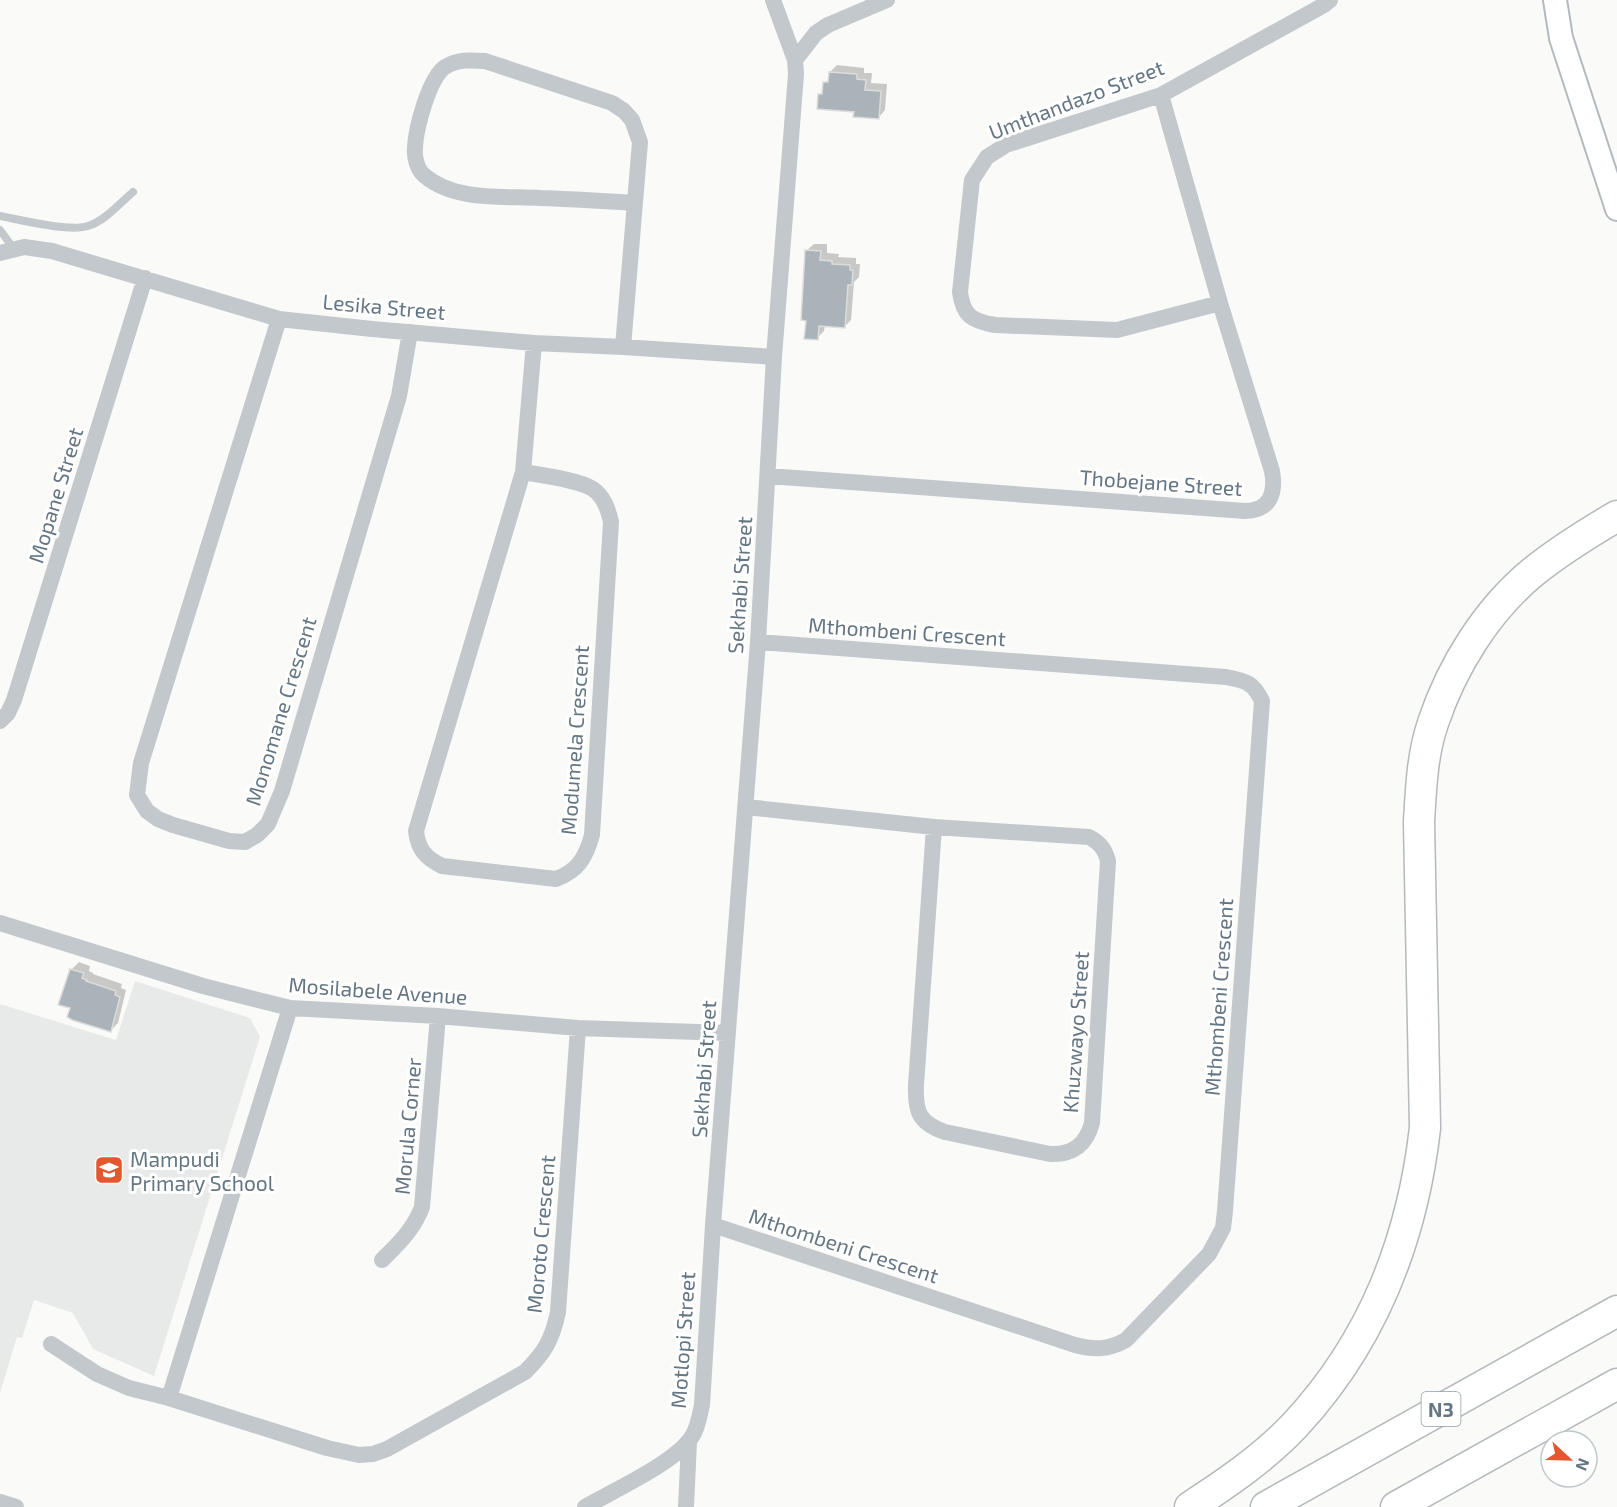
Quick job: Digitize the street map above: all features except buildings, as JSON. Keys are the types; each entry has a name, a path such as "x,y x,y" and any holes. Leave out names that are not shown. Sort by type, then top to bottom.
{"highway":[{"path":"1190,1507 1259,1458 1294,1425 1333,1379 1359,1339 1382,1295 1410,1217 1420,1169 1425,1128 1419,822 1421,784 1433,723 1455,670 1470,644 1486,621 1509,595 1562,550 1617,516"},
{"name":"N3","path":"1266,1507 1617,1311"},
{"path":"1396,1507 1617,1384"}],"main road":[{"path":"1545,0 1558,26 1617,209"},
{"path":"1555,0 1558,26"}],"street":[{"path":"773,0 795,60"},
{"path":"795,60 816,33 828,25 887,0"},
{"name":"Umthandazo Street","path":"1220,303 1117,330 982,323 965,312 960,292 972,180 978,167 987,157 1006,145 1161,94 1330,0"},
{"name":"Sekhabi Street","path":"713,1225 758,642 774,357 796,74 795,60"},
{"path":"623,347 635,203 640,142 632,120 612,103 484,61 455,62 443,69 434,80 415,149 417,164 423,175 438,185 470,194 635,203"},
{"name":"Thobejane Street","path":"768,476 1255,511 1265,505 1274,484 1272,471 1220,303 1161,94"},
{"name":"Lesika Street","path":"7,251 24,247 52,251 279,319 534,343 774,357"},
{"name":"Mopane Street","path":"0,721 8,713 14,700 145,278"},
{"name":"Monomane Crescent","path":"279,319 141,763 138,783 137,795 142,805 158,819 229,841 245,842 257,835 268,824 282,791 399,396 410,332"},
{"name":"Modumela Crescent","path":"524,471 584,484 594,489 608,508 611,522 592,836 587,853 579,865 569,874 556,879 442,866 422,853 417,842 416,831 524,471 534,343"},
{"name":"Mthombeni Crescent","path":"713,1225 1075,1345 1102,1349 1114,1347 1126,1340 1209,1254 1223,1228 1225,1211 1262,701 1250,682 1226,677 758,642"},
{"name":"Khuzwayo Street","path":"746,807 934,827 1089,837 1098,842 1105,850 1108,861 1092,1124 1083,1142 1063,1155 1038,1152 945,1132 923,1120 917,1110 916,1085 934,827"},
{"name":"Mosilabele Avenue","path":"0,922 203,986 290,1008 438,1016 578,1028 728,1033"},
{"path":"169,1398 290,1008"},
{"name":"Morula Corner","path":"382,1260 410,1231 422,1207 438,1016"},
{"name":"Moroto Crescent","path":"51,1344 104,1377 129,1388 169,1398 327,1448 359,1455 387,1449 402,1442 525,1372 540,1358 549,1343 558,1312 578,1028"},
{"name":"Motlopi Street","path":"585,1507 674,1456 689,1442 699,1419 702,1405 713,1225"},
{"path":"686,1507 689,1442"},
{"path":"0,1502 16,1507"}],"lane":[{"path":"0,216 72,227 89,226 108,214 133,192"},
{"path":"0,230 7,251"}],"shaded area":[{"name":"Mampudi Primary School","path":"135,981 250,1018 260,1037 154,1376 93,1349 73,1313 34,1300 22,1338 17,1337 0,1393 0,1004 116,1040"}],"place":[{"name":"Mampudi Primary School","path":"109,1170"}]}
